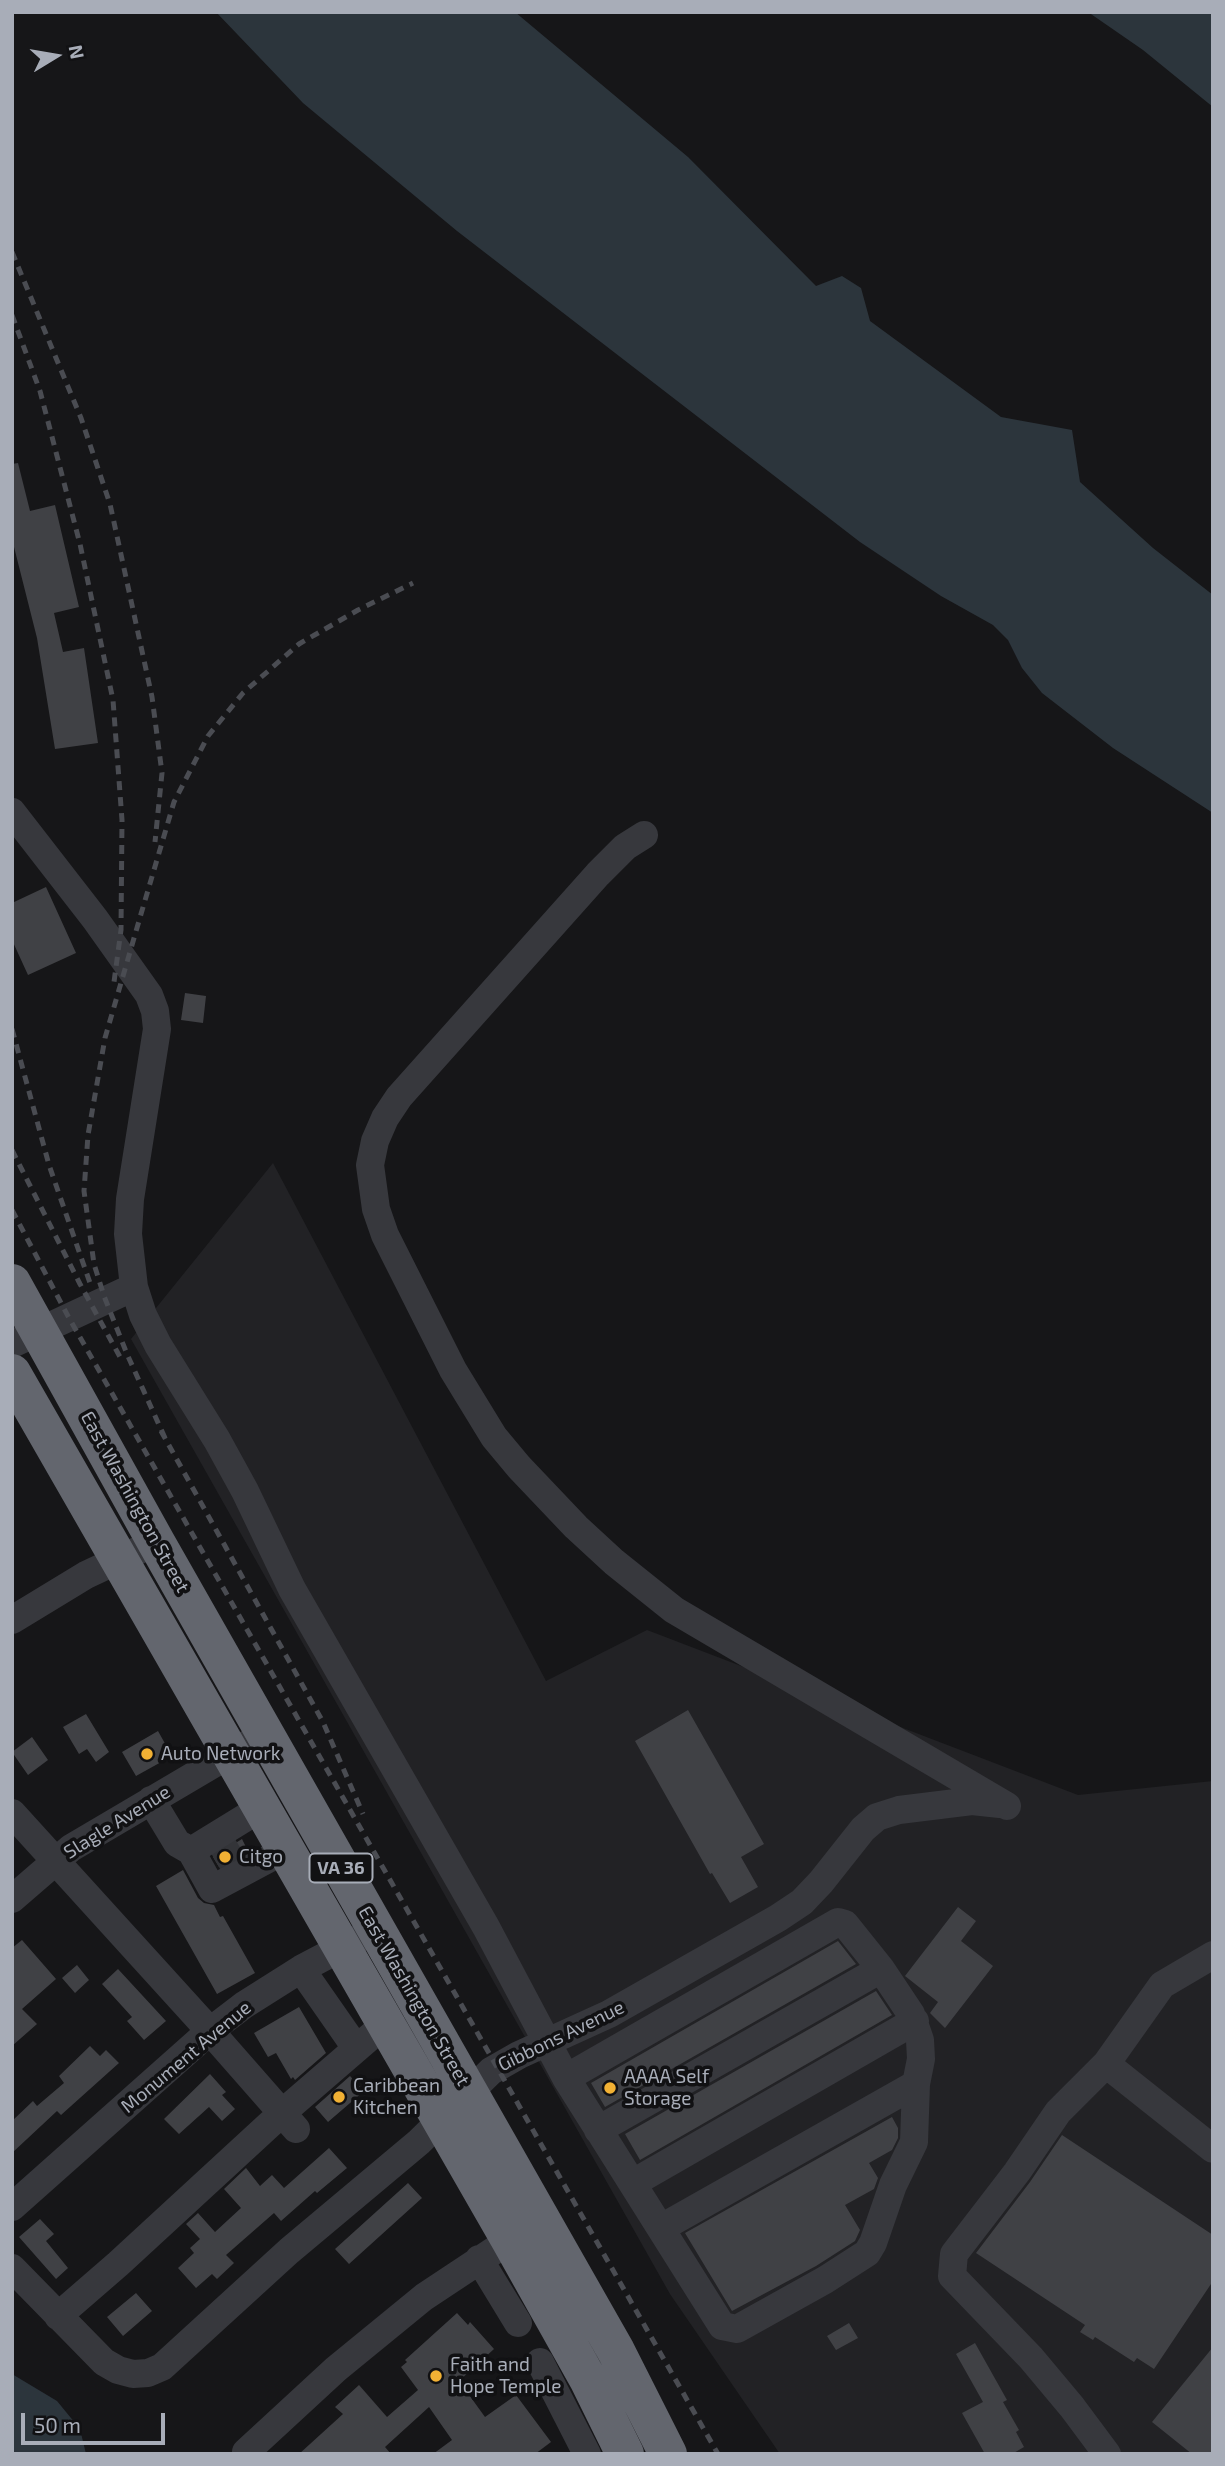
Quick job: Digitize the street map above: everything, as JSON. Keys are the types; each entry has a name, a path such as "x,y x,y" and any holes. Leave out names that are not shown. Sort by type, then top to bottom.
{"highway":[{"name":"East Washington Street","path":"12,1283 26,1338 156,1542 616,2351 668,2454"},
{"name":"East Washington Street","path":"12,1373 230,1754 244,1845 341,1948 441,2120 494,2249 589,2381 625,2454"}],"street":[{"path":"12,812 111,941 149,995 155,1011 157,1029 130,1199 128,1234 134,1287 142,1315 217,1440 292,1589 486,1927 566,2078 722,2326 737,2329 862,2257 873,2243 892,2185 914,2142 916,2084 921,2059 920,2040 915,2021 881,1969 845,1924 838,1922 566,2078"},
{"name":"Gibbons Avenue","path":"12,2268 104,2362 133,2374 148,2373 162,2367 289,2251 419,2142 491,2071 546,2042 609,2014 778,1918 802,1902 863,1829 877,1817 899,1810 972,1801 1007,1806 674,1610 595,1544 519,1467 494,1437 453,1370 385,1235 376,1209 370,1165 375,1141 385,1118 399,1097 597,874 625,847 645,835"},
{"path":"26,1338 134,1287"},
{"path":"12,1620 86,1575 156,1542"},
{"name":"Slagle Avenue","path":"12,1899 55,1860 89,1836 265,1733"},
{"path":"151,1800 177,1843 191,1851 212,1889 244,1845"},
{"path":"12,1813 211,2031 289,2121"},
{"path":"191,1851 244,1845"},
{"name":"Monument Avenue","path":"12,2207 244,2005 301,1969 376,1929"},
{"path":"1107,2454 1031,2358 952,2276 954,2254 1017,2172 1058,2112 1106,2063 1162,1985 1213,1955"},
{"path":"301,1969 355,2048"},
{"path":"598,2130 881,1969"},
{"path":"330,2011 364,1987"},
{"path":"633,2183 915,2021"},
{"path":"58,2316 289,2121 355,2048 385,2024"},
{"path":"1106,2063 1213,2149"},
{"path":"661,2228 916,2084"},
{"path":"246,2452 336,2369 424,2297 494,2249 518,2323"},
{"path":"540,2362 587,2454"}],"shaded area":[{"path":"216,12 515,12 688,157 816,286 842,276 861,288 870,321 1001,417 1072,430 1080,482 1153,548 1213,595 1213,813 1113,748 1042,693 1022,668 1008,640 993,625 941,596 860,542 457,231 303,103"},
{"path":"1088,12 1213,12 1213,107 1143,50"},
{"path":"273,1163 546,1681 647,1630 1078,1795 1213,1781 1213,2454 780,2454 670,2294 131,1339"},
{"path":"12,2374 57,2401 80,2429 86,2454 12,2454"}],"building":[{"path":"18,463 30,511 55,505 79,607 54,613 63,652 84,648 98,743 55,749 37,638 12,539 12,464"},
{"path":"46,887 76,953 28,975 12,940 12,903"},
{"path":"185,993 206,996 203,1023 181,1020"},
{"path":"688,1710 764,1844 741,1857 758,1887 730,1903 712,1873 710,1874 635,1741"},
{"path":"86,1714 109,1752 96,1762 87,1749 79,1754 63,1727"},
{"name":"Auto Network","path":"158,1731 172,1756 136,1776 122,1752"},
{"path":"32,1737 48,1760 28,1775 12,1752"},
{"path":"242,1839 248,1851 219,1867 213,1857"},
{"path":"183,1870 198,1898 204,1903 214,1905 220,1917 223,1916 255,1973 217,1994 156,1886"},
{"path":"958,1907 976,1921 961,1941 993,1966 945,2028 930,2013 938,2002 905,1976"},
{"path":"22,1940 56,1979 22,2009 37,2024 12,2046 12,1948"},
{"path":"838,1941 856,1964 605,2107 591,2083"},
{"path":"77,1965 89,1980 75,1993 62,1978"},
{"path":"118,1969 166,2021 144,2040 127,2021 132,2017 102,1984"},
{"path":"876,1991 892,2015 640,2160 625,2134"},
{"path":"299,2007 326,2053 295,2080 293,2077 291,2079 276,2053 268,2057 254,2033"},
{"path":"90,2046 100,2056 106,2050 119,2063 61,2115 57,2111 12,2153 12,2121 33,2101 37,2106 64,2083 59,2076"},
{"path":"210,2074 226,2092 222,2095 235,2109 222,2121 209,2107 179,2134 164,2119"},
{"path":"350,2076 364,2091 328,2122 315,2107"},
{"path":"892,2117 898,2128 898,2138 892,2150 869,2163 878,2178 874,2189 845,2205 860,2230 855,2241 816,2266 732,2311 685,2233"},
{"path":"1062,2135 1213,2235 1213,2281 1154,2369 1137,2358 1134,2362 1095,2337 1093,2340 1080,2332 1085,2325 976,2253"},
{"path":"329,2148 347,2168 317,2193 315,2191 281,2221 274,2213 226,2255 234,2263 217,2279 212,2274 196,2288 178,2268 194,2253 190,2248 200,2239 186,2224 198,2213 215,2232 241,2208 224,2189 246,2168 260,2186 272,2175 284,2188"},
{"path":"408,2183 422,2198 349,2264 335,2249"},
{"path":"40,2219 54,2234 46,2241 68,2268 56,2279 19,2237"},
{"path":"136,2293 152,2311 123,2336 107,2317"},
{"name":"Faith and Hope Temple","path":"457,2313 468,2325 470,2322 494,2349 459,2381 485,2417 516,2395 551,2442 535,2454 433,2454 452,2440 429,2407 385,2447 391,2454 299,2454 343,2414 335,2407 359,2385 387,2417 418,2390 401,2367 407,2362 405,2360"},
{"path":"849,2323 858,2338 836,2350 827,2336"},
{"path":"975,2343 1007,2400 1003,2402 1019,2430 1016,2432 1024,2447 1012,2454 985,2454 962,2413 983,2402 956,2354"},
{"path":"1213,2347 1213,2454 1192,2454 1152,2422"}],"tunnel":[{"path":"223,1846 234,1865"}],"railway":[{"path":"12,252 81,418 110,504 152,697 162,773 155,842"},
{"path":"12,315 40,391 80,544 113,700 122,820 121,930 114,982"},
{"path":"165,1438 127,1354 94,1264 84,1191 88,1135 105,1038 174,802 208,736 243,693 299,644 358,610 413,583"},
{"path":"12,1029 49,1165 90,1283"},
{"path":"12,1150 120,1357"},
{"path":"12,1210 69,1318 718,2454"},
{"path":"161,1431 323,1722 363,1814"}],"place":[{"name":"Auto Network","path":"147,1754"},
{"name":"Citgo","path":"225,1857"},
{"name":"AAAA Self Storage","path":"610,2088"},
{"name":"Caribbean Kitchen","path":"339,2097"},
{"name":"Faith and Hope Temple","path":"436,2376"}]}
